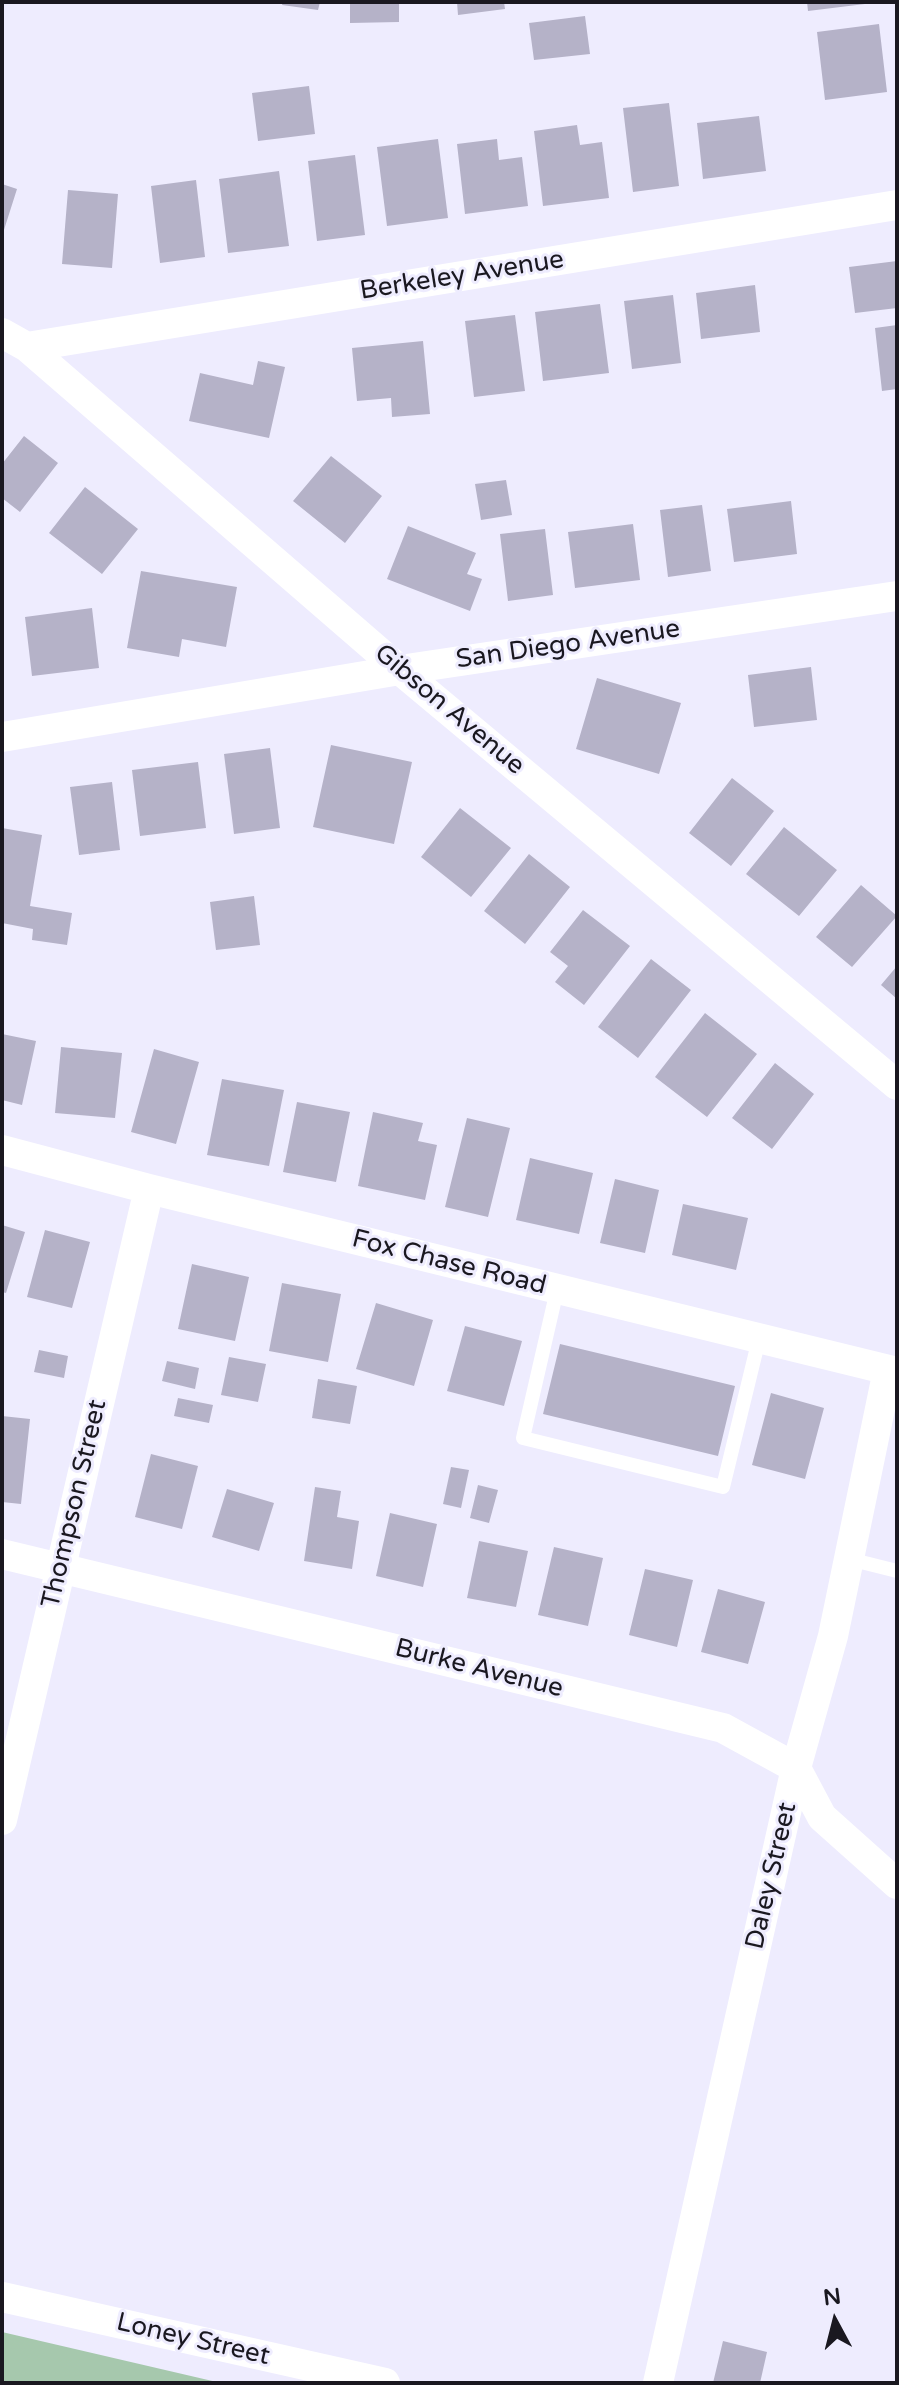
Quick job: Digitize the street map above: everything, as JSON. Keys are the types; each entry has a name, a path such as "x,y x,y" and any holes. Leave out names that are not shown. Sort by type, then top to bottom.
{"street":[{"name":"Berkeley Avenue","path":"14,340 897,205"},
{"name":"Gibson Avenue","path":"14,340 400,670 897,1085"},
{"name":"San Diego Avenue","path":"2,737 400,670 897,596"},
{"name":"Fox Chase Road","path":"2,1150 149,1189 893,1371"},
{"name":"Thompson Street","path":"2,1820 149,1189"},
{"name":"Daley Street","path":"658,2383 796,1768 833,1636 893,1371"},
{"name":"Burke Avenue","path":"2,1554 723,1728 796,1768"},
{"path":"796,1768 822,1817 897,1884"},
{"name":"Loney Street","path":"2,2297 385,2383"}],"lane":[{"path":"557,1290 523,1438 723,1487 759,1339"},
{"path":"849,1559 897,1571"}],"green space":[{"path":"2,2332 221,2383 2,2383"}],"building":[{"path":"283,2 320,2 318,10 282,5"},
{"path":"350,2 399,2 399,22 350,23"},
{"path":"457,2 504,2 505,9 458,15"},
{"path":"807,2 865,2 865,4 808,11"},
{"path":"585,16 590,54 534,60 529,23"},
{"path":"879,24 887,92 825,100 817,32"},
{"path":"309,86 315,134 258,141 252,93"},
{"path":"669,103 679,186 633,192 623,108"},
{"path":"759,116 766,171 703,179 697,123"},
{"path":"577,125 580,145 602,142 609,198 543,206 534,131"},
{"path":"438,139 448,218 387,226 377,147"},
{"path":"497,139 499,160 522,157 528,206 465,214 457,144"},
{"path":"355,155 365,235 317,241 308,161"},
{"path":"279,171 289,246 228,253 219,179"},
{"path":"196,180 205,257 160,263 151,186"},
{"path":"2,184 17,189 3,233 2,232"},
{"path":"68,190 118,194 112,268 62,264"},
{"path":"897,261 897,308 855,313 849,267"},
{"path":"755,285 760,332 701,339 696,293"},
{"path":"673,295 681,363 632,369 624,301"},
{"path":"600,304 609,373 543,381 535,312"},
{"path":"515,315 525,391 474,397 465,321"},
{"path":"897,325 897,389 882,391 875,328"},
{"path":"423,341 430,414 392,417 391,398 357,401 352,348"},
{"path":"258,361 285,367 269,438 189,421 200,373 253,385"},
{"path":"24,436 58,463 20,512 2,498 2,464"},
{"path":"331,456 382,496 345,543 293,501"},
{"path":"506,480 512,515 481,520 475,484"},
{"path":"85,487 138,529 102,574 49,533"},
{"path":"791,501 797,554 734,562 727,509"},
{"path":"702,505 711,571 668,577 660,510"},
{"path":"633,524 640,580 575,588 568,532"},
{"path":"408,526 476,553 467,574 482,579 470,611 387,579"},
{"path":"545,529 553,595 508,601 500,534"},
{"path":"141,571 237,587 226,647 182,639 179,657 127,648"},
{"path":"92,608 99,668 32,676 25,617"},
{"path":"811,667 817,720 754,727 748,675"},
{"path":"597,678 681,703 659,774 576,749"},
{"path":"331,745 412,762 394,844 313,827"},
{"path":"270,748 280,828 234,834 224,754"},
{"path":"198,762 206,828 140,836 132,770"},
{"path":"732,778 774,811 731,866 689,833"},
{"path":"112,782 120,850 79,855 70,787"},
{"path":"460,808 511,848 471,897 421,857"},
{"path":"784,827 837,870 799,916 746,874"},
{"path":"2,828 42,835 30,906 72,913 67,945 32,940 33,929 2,923"},
{"path":"529,854 570,887 525,944 484,911"},
{"path":"861,885 897,916 852,967 816,937"},
{"path":"254,896 260,945 216,950 210,902"},
{"path":"583,910 630,946 584,1005 555,982 568,966 550,952"},
{"path":"651,959 691,990 638,1058 598,1027"},
{"path":"897,966 897,999 881,985"},
{"path":"705,1013 757,1054 707,1117 655,1077"},
{"path":"2,1034 36,1041 22,1105 2,1100"},
{"path":"61,1047 122,1053 115,1118 55,1113"},
{"path":"154,1049 199,1062 176,1144 131,1132"},
{"path":"775,1063 814,1094 772,1149 732,1118"},
{"path":"222,1079 284,1090 269,1166 207,1155"},
{"path":"297,1102 350,1112 336,1182 283,1172"},
{"path":"373,1112 423,1123 418,1141 437,1145 425,1200 358,1186"},
{"path":"467,1118 510,1128 488,1217 445,1207"},
{"path":"530,1158 593,1173 579,1234 516,1220"},
{"path":"615,1179 659,1190 645,1253 600,1243"},
{"path":"683,1204 748,1218 736,1270 672,1255"},
{"path":"2,1225 25,1232 6,1293 2,1292"},
{"path":"45,1230 90,1242 72,1308 27,1297"},
{"path":"192,1264 249,1277 235,1341 178,1329"},
{"path":"282,1283 341,1294 328,1362 269,1351"},
{"path":"376,1303 433,1320 414,1386 356,1369"},
{"path":"465,1326 522,1341 504,1406 447,1391"},
{"path":"560,1344 735,1386 718,1456 543,1414"},
{"path":"39,1350 68,1356 64,1378 34,1372"},
{"path":"229,1357 266,1364 258,1402 221,1395"},
{"path":"167,1361 199,1368 195,1389 162,1381"},
{"path":"318,1379 357,1386 350,1424 312,1418"},
{"path":"771,1393 824,1408 805,1479 752,1465"},
{"path":"178,1398 213,1405 209,1423 174,1416"},
{"path":"2,1416 30,1419 21,1504 2,1502"},
{"path":"151,1454 198,1466 182,1529 135,1517"},
{"path":"451,1467 469,1470 461,1508 443,1504"},
{"path":"478,1485 498,1490 489,1523 470,1518"},
{"path":"315,1487 341,1491 337,1517 359,1521 352,1569 304,1561"},
{"path":"227,1489 274,1503 259,1551 212,1537"},
{"path":"390,1513 437,1524 423,1587 376,1576"},
{"path":"479,1541 528,1551 516,1607 467,1598"},
{"path":"554,1547 603,1558 588,1626 538,1615"},
{"path":"645,1569 693,1580 677,1647 629,1635"},
{"path":"718,1589 765,1602 748,1664 701,1652"},
{"path":"723,2341 767,2352 760,2383 713,2383"}]}
